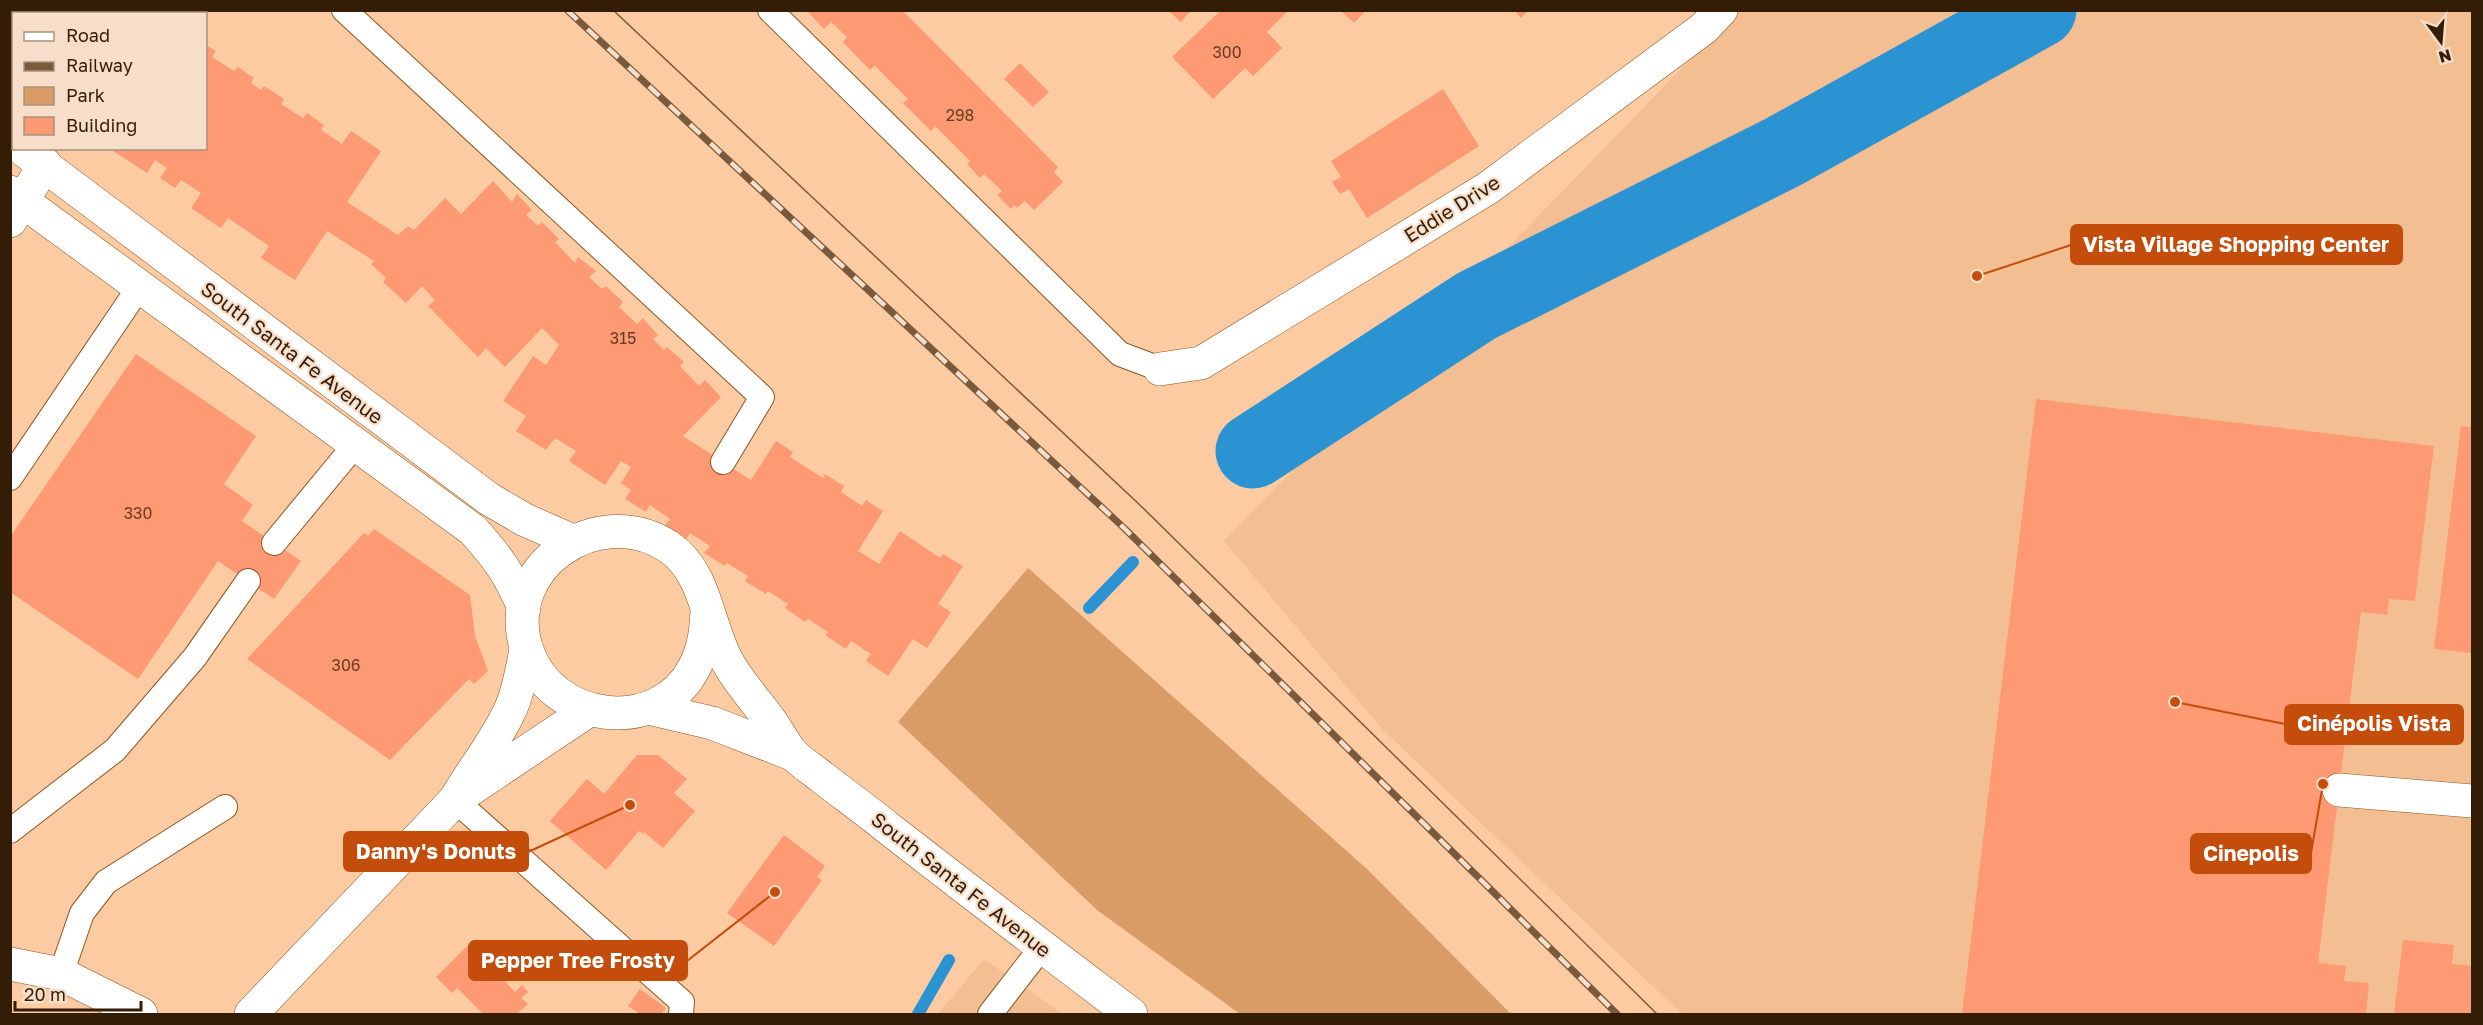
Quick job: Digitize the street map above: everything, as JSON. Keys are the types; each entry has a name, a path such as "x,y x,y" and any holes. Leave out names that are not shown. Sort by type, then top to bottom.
{"main road":[{"name":"Eddie Drive","path":"1160,369 1201,363 1488,188 1704,28 1721,10"},
{"path":"14,204 40,154"},
{"name":"South Santa Fe Avenue","path":"40,154 489,500 534,524 573,541"},
{"name":"South Santa Fe Avenue","path":"14,204 140,286 473,530 510,576 524,608"},
{"name":"South Santa Fe Avenue","path":"707,611 705,642 693,670 674,693 648,708 619,714 589,710 562,698 540,676 526,650 524,608 528,590 538,571 556,553 573,541 600,533 626,530 675,542 698,582 726,660 792,754"},
{"path":"251,1014 455,800 474,766 501,729 512,706 526,650"},
{"name":"South Santa Fe Avenue","path":"648,708 712,723 792,754 1131,1014"},
{"path":"455,800 589,710"},
{"path":"2339,790 2472,801"},
{"path":"10,964 61,974 141,1014"}],"lane":[{"path":"344,10 762,397 723,462"},
{"path":"770,10 1120,354 1160,369"},
{"path":"10,478 140,286"},
{"path":"274,543 356,446"},
{"path":"10,831 115,750 195,657 248,581"},
{"path":"455,800 682,1002 681,1014"},
{"path":"61,974 82,913 106,882 225,807"},
{"path":"990,1014 1042,947"}],"shaded area":[{"path":"1737,11 2472,11 2472,1014 1682,1014 1383,730 1224,541"},
{"path":"984,959 1063,1014 938,1014"}],"green space":[{"path":"1028,568 1367,869 1511,1014 1240,1014 1097,910 898,722"}],"building":[{"path":"10,10 79,10 78,12 12,12 12,51 10,50"},
{"path":"806,10 902,10 1058,167 1054,172 1063,182 1034,210 1025,201 1017,208 1015,205 1011,209 997,195 1002,191 984,174 980,178 967,164 970,161 935,126 931,131 903,103 908,99 875,66 870,70 843,42 847,37 831,22 824,29"},
{"path":"1168,10 1191,10 1181,22"},
{"path":"1221,10 1289,10 1267,32 1282,48 1253,76 1245,68 1213,99 1172,57"},
{"path":"1340,10 1366,10 1354,23"},
{"path":"1514,10 1529,10 1521,18"},
{"path":"207,46 216,51 212,57 234,71 238,67 254,78 251,83 261,90 264,86 284,99 281,104 303,118 307,113 324,125 321,130 342,144 351,131 381,151 347,202 398,235 408,226 414,230 445,198 461,214 493,181 512,202 517,194 532,210 526,215 538,226 542,222 559,239 555,242 575,263 578,257 596,271 589,277 602,289 606,286 623,302 619,307 637,324 643,318 658,335 653,339 664,350 667,347 684,362 680,366 699,386 705,380 721,397 683,436 751,480 776,441 793,452 790,457 823,478 825,474 844,486 841,492 862,506 866,500 883,511 858,551 879,564 900,531 940,558 943,554 963,566 938,604 951,612 927,648 913,639 888,676 866,661 871,654 851,641 846,649 825,635 828,632 808,619 805,622 785,608 788,604 768,591 766,594 745,581 748,576 704,553 710,546 690,533 685,541 664,527 670,519 650,505 646,512 625,499 631,490 621,483 631,467 621,461 605,485 569,461 576,451 555,438 546,450 516,431 526,416 503,401 533,356 546,365 559,345 542,328 505,367 486,348 478,357 428,306 435,300 422,286 406,303 383,282 386,278 371,264 374,261 327,231 295,280 261,258 269,246 228,218 221,228 191,208 201,193 181,180 175,188 160,178 167,168 155,160 147,173 113,151 207,150"},
{"path":"1020,63 1049,92 1033,107 1004,79"},
{"path":"1443,89 1479,146 1367,218 1349,189 1340,194 1332,182 1341,177 1331,161"},
{"path":"136,354 256,436 224,484 253,505 242,521 301,561 274,599 218,561 138,679 10,592 10,537"},
{"path":"2036,399 2434,446 2415,601 2389,599 2387,615 2361,612 2318,963 2346,966 2344,981 2369,983 2366,1014 1962,1014"},
{"path":"2461,426 2472,427 2472,653 2434,649"},
{"path":"374,529 470,595 475,636 488,671 474,684 469,679 390,760 247,659 364,533 368,536"},
{"path":"637,755 658,755 687,779 674,793 695,811 663,848 644,832 643,834 639,831 606,870 550,821 587,779 604,794"},
{"path":"784,835 825,866 817,877 822,880 774,946 727,913"},
{"path":"473,940 489,957 485,961 515,992 522,985 528,992 521,998 528,1004 517,1014 483,1014 457,988 452,993 436,977"},
{"path":"2403,940 2454,945 2452,964 2472,966 2472,1014 2394,1014"},
{"path":"640,989 666,1008 661,1014 640,1014 628,1006"}],"waterway":[{"path":"1253,451 1476,306 1783,152 2039,10"},
{"path":"1089,608 1133,562"},
{"path":"918,1014 949,960"}],"tram line":[{"path":"613,10 1142,507 1657,1014"}],"railway":[{"path":"567,10 1123,527 1617,1014"}],"place":[{"name":"Vista Village Shopping Center","path":"1977,276"},
{"name":"Cinépolis Vista","path":"2175,702"},
{"name":"Cinepolis","path":"2323,784"},
{"name":"Danny's Donuts","path":"630,805"},
{"name":"Pepper Tree Frosty","path":"775,892"}]}
